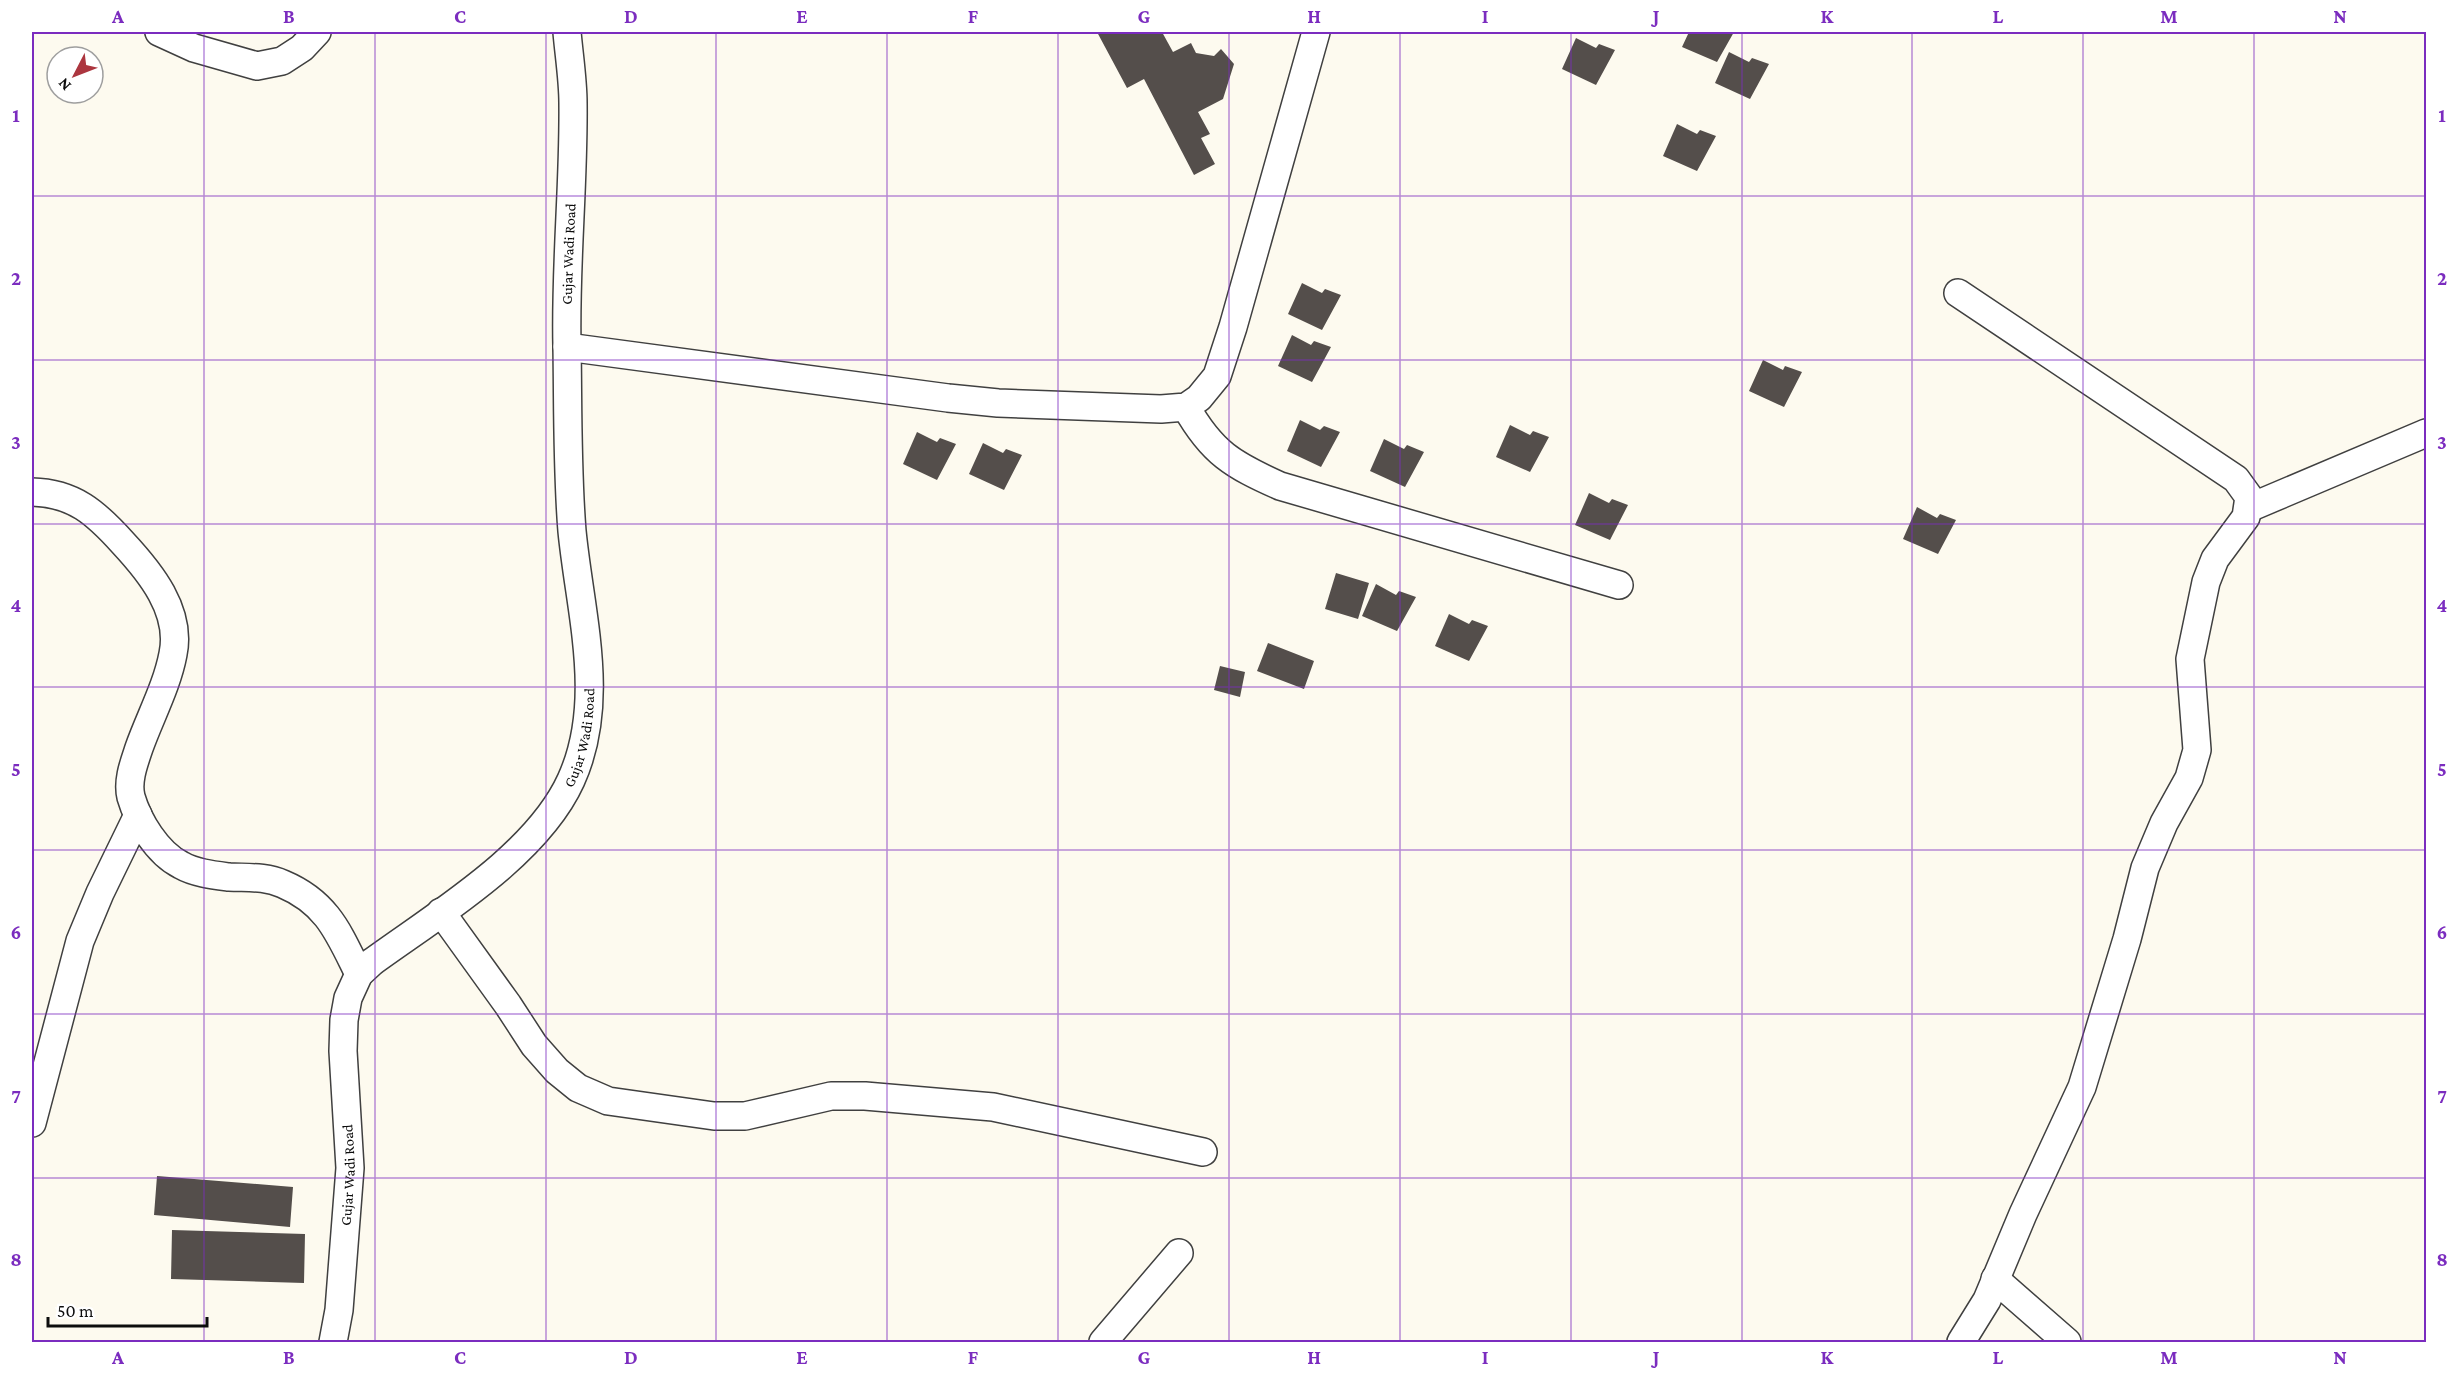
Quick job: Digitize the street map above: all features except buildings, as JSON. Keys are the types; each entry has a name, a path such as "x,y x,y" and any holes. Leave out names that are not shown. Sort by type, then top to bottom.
{"street":[{"path":"159,32 194,48 257,66 282,61 302,48 316,32"},
{"name":"Gujar Wadi Road","path":"333,1342 339,1310 350,1168 343,1051 344,1020 348,998 359,974 372,962 503,867 557,807 581,756 588,727 591,686 572,530 567,347 573,103 567,32"},
{"path":"567,347 998,403 1161,410 1186,407 1199,398 1217,376 1233,327 1316,32"},
{"path":"1958,293 2236,478 2249,497 2249,508 2239,529 2215,559 2206,582 2190,659 2197,750 2189,778 2164,823 2145,868 2127,939 2082,1087 1987,1300 1961,1342"},
{"path":"1186,407 1199,430 1218,451 1240,468 1280,486 1619,585"},
{"path":"2249,508 2427,433"},
{"path":"32,492 49,492 72,499 89,509 138,560 160,591 171,613 174,652 132,768 130,794 138,815 151,837 179,865 210,874 269,879 296,891 314,903 335,924 359,974"},
{"path":"32,1123 80,941 100,893 138,815"},
{"path":"441,912 508,1005 534,1046 557,1071 578,1088 608,1101 714,1116 745,1116 831,1096 865,1096 993,1107 1203,1152"},
{"path":"1103,1342 1179,1253"},
{"path":"1995,1279 2067,1342"}]}
